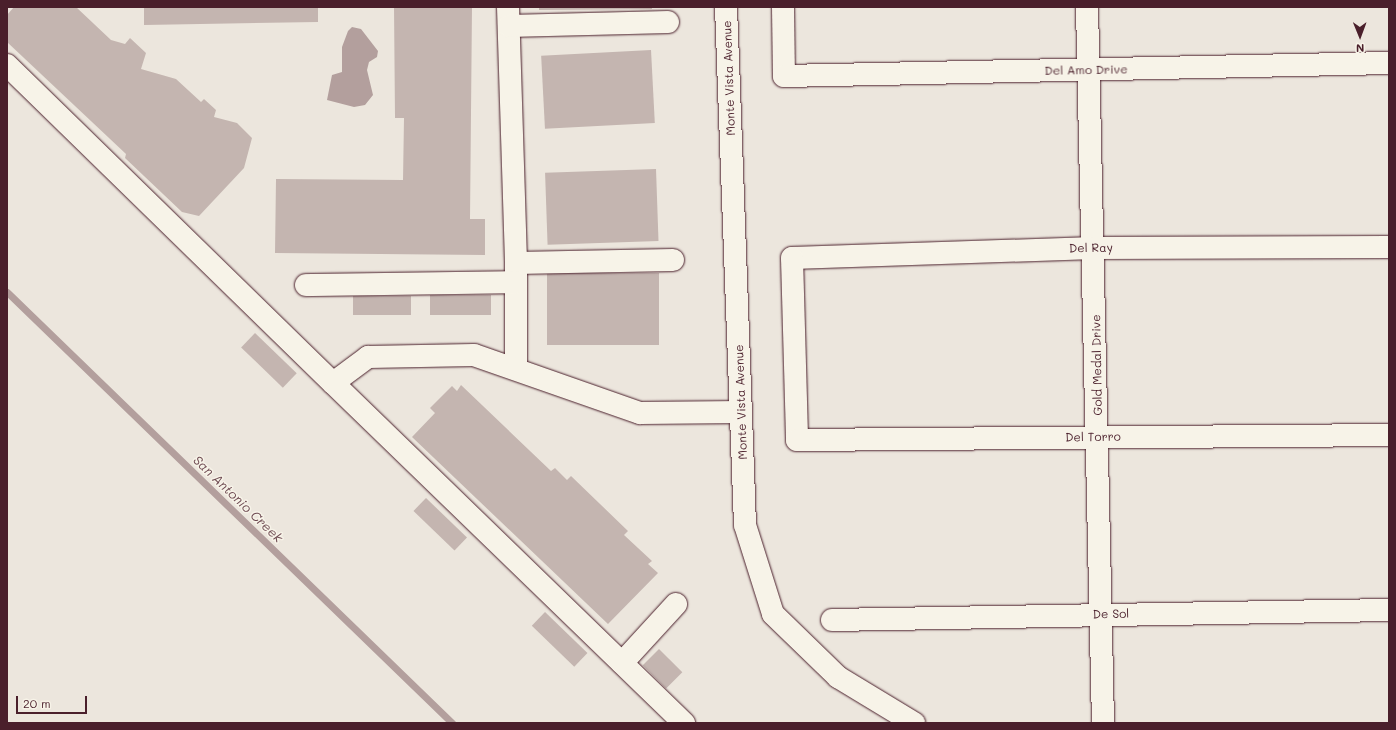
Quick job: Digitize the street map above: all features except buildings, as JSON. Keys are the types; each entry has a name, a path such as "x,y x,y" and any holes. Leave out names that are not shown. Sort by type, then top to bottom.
{"street":[{"name":"Monte Vista Avenue","path":"726,7 745,525 773,614 838,677 914,723"},
{"name":"Del Amo Drive","path":"783,7 784,76 1088,71 1389,62"},
{"name":"Gold Medal Drive","path":"1087,7 1099,436 1100,614 1103,723"},
{"path":"516,369 516,273 508,16 668,22"},
{"path":"7,65 684,723"},
{"name":"Del Ray","path":"797,440 792,258 1094,248 1389,247"},
{"path":"306,285 516,273 673,260"},
{"path":"333,383 368,357 474,355 640,413 741,412"},
{"name":"Del Torro","path":"797,440 1099,436 1389,435"},
{"path":"622,663 676,604"},
{"name":"De Sol","path":"832,620 1389,610"}],"shaded area":[{"path":"352,27 361,29 378,51 377,57 369,62 367,70 373,95 365,105 354,107 327,100 332,75 342,72 342,47 348,31"}],"waterway":[{"name":"San Antonio Creek","path":"7,292 452,723"}]}
